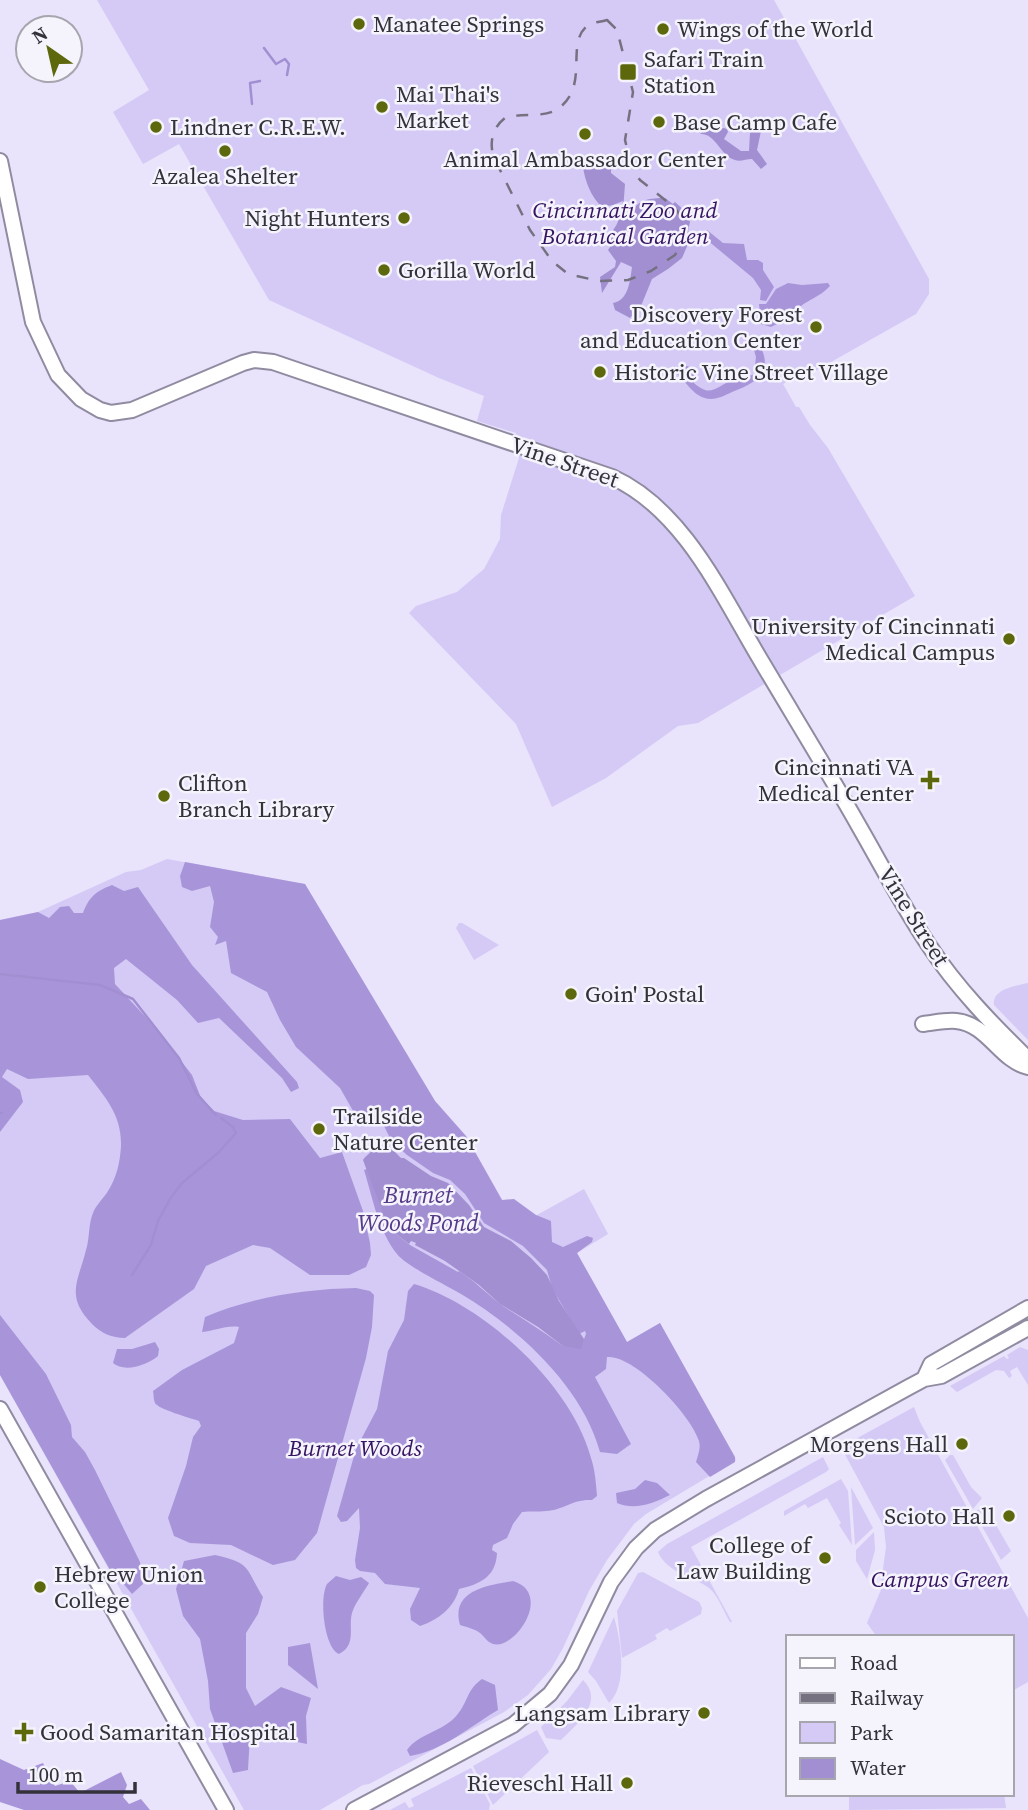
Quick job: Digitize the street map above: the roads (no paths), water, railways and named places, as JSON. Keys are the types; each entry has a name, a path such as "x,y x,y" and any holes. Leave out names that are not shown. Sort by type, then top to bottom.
{"main road":[{"name":"Vine Street","path":"0,160 36,331 58,375 67,387 90,405 111,413 132,410 243,363 262,360 590,468 627,483 653,502 682,534 718,589 805,731 932,950 959,985 1028,1059"},
{"path":"923,1024 957,1021 972,1026 988,1037 1016,1064 1028,1067"},
{"path":"923,1379 931,1364 1028,1308"},
{"path":"354,1810 513,1725 542,1701 571,1665 617,1574 636,1548 655,1530 705,1499 923,1379 941,1376 1028,1328"},
{"path":"1002,1341 1028,1334"},
{"path":"0,1409 226,1810"}],"water":[{"path":"705,121 710,128 717,126 727,129 724,139 741,151 749,151 750,133 755,124 761,131 757,150 767,164 761,169 752,159 739,161 730,158 710,137 700,134"},
{"path":"597,156 607,158 611,162 611,173 625,184 625,214 631,213 645,200 665,198 673,204 675,202 687,213 690,222 688,231 692,235 682,258 652,279 641,306 630,318 615,310 613,303 626,294 632,267 621,262 602,293 600,277 615,267 616,261 608,250 609,235 618,222 623,201 602,207 592,194 583,167"},
{"name":"Burnet Woods Pond","path":"387,1144 401,1158 448,1183 469,1205 484,1227 511,1241 531,1258 547,1275 559,1301 584,1339 581,1349 563,1346 500,1304 445,1261 415,1245 416,1243 411,1241 409,1244 388,1228 363,1160 374,1150"}],"waterway":[{"path":"264,48 276,64 285,59 289,64 287,75"},
{"path":"252,104 250,83 260,81"},
{"path":"0,974 100,985 133,999 179,1058 197,1094 216,1115"},
{"path":"132,1275 151,1245 158,1221 170,1199 182,1183 218,1153 236,1133 233,1127 221,1118"}],"railway":[{"path":"607,20 617,30 633,92 625,140 632,169 640,180 675,208 682,218 684,237 675,255 651,271 628,280 599,281 568,274 552,261 530,230 494,158 492,141 494,131 505,118 547,113 559,108 568,99 573,89 580,35 588,25 607,20"}],"place":[{"name":"Manatee Springs","path":"359,24"},
{"name":"Wings of the World","path":"663,29"},
{"name":"Safari Train Station","path":"628,72"},
{"name":"Mai Thai's Market","path":"382,107"},
{"name":"Base Camp Cafe","path":"659,122"},
{"name":"Lindner C.R.E.W.","path":"156,127"},
{"name":"Animal Ambassador Center","path":"585,134"},
{"name":"Azalea Shelter","path":"225,151"},
{"name":"Night Hunters","path":"404,218"},
{"name":"Gorilla World","path":"384,270"},
{"name":"Discovery Forest and Education Center","path":"816,327"},
{"name":"Historic Vine Street Village","path":"600,372"},
{"name":"University of Cincinnati Medical Campus","path":"1009,639"},
{"name":"Cincinnati VA Medical Center","path":"930,780"},
{"name":"Clifton Branch Library","path":"164,796"},
{"name":"Goin' Postal","path":"571,994"},
{"name":"Trailside Nature Center","path":"319,1129"},
{"name":"Morgens Hall","path":"962,1444"},
{"name":"Scioto Hall","path":"1009,1516"},
{"name":"College of Law Building","path":"825,1558"},
{"name":"Hebrew Union College","path":"40,1587"},
{"name":"Langsam Library","path":"704,1713"},
{"name":"Good Samaritan Hospital","path":"24,1732"},
{"name":"Rieveschl Hall","path":"627,1783"}],"park label":[{"name":"Cincinnati Zoo and Botanical Garden","path":"625,223"},
{"name":"Burnet Woods","path":"355,1448"},
{"name":"Campus Green","path":"940,1579"}]}
